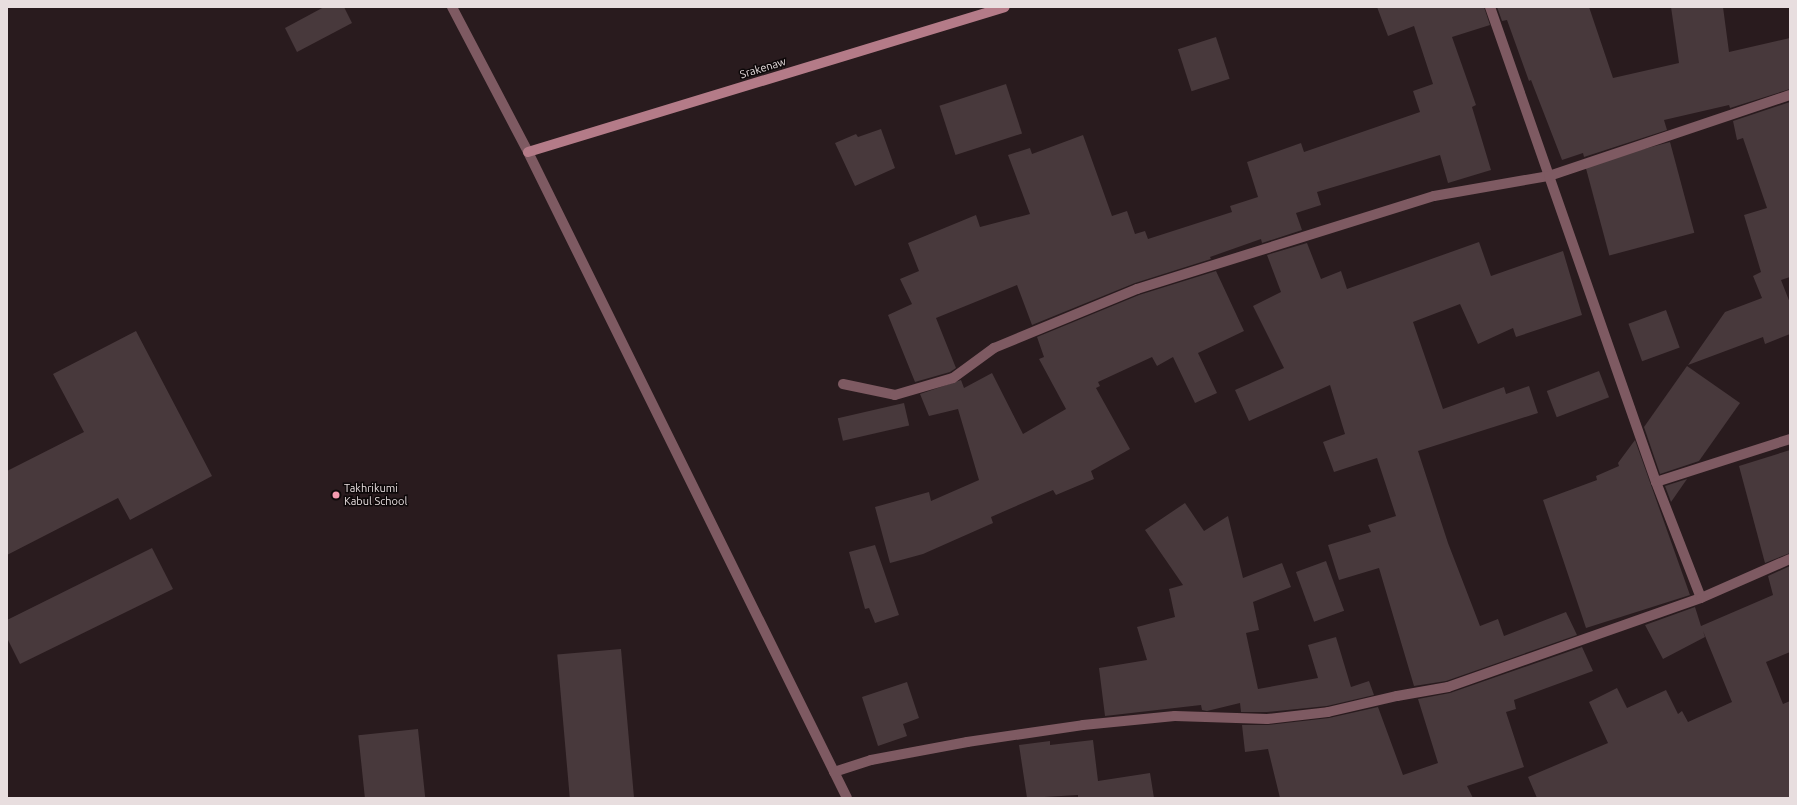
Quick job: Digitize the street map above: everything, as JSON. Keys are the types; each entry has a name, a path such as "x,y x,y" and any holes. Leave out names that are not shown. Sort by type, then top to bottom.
{"main road":[{"name":"Srakenaw","path":"528,152 1004,7"}],"street":[{"path":"452,7 528,152 847,798"},
{"path":"1490,7 1656,482 1701,598"},
{"path":"842,384 895,395 953,378 994,348 1137,289 1434,196 1549,176 1790,95"},
{"path":"1656,482 1790,439"},
{"path":"834,772 871,760 967,742 1083,725 1175,716 1267,719 1328,712 1397,696 1448,687 1701,598 1790,559"}],"building":[{"path":"324,7 344,7 352,23 297,52 285,28"},
{"path":"1377,7 1484,7 1490,25 1452,37 1476,105 1472,107 1491,170 1448,183 1440,155 1317,192 1321,205 1296,213 1302,230 1262,243 1261,239 1210,257 1211,259 1135,283 1032,325 1017,285 936,318 956,368 950,372 915,382 888,315 912,304 900,279 919,271 908,243 976,215 980,227 1030,214 1008,155 1030,148 1032,154 1083,135 1112,216 1127,211 1135,234 1145,231 1148,239 1232,212 1230,206 1258,197 1247,162 1301,143 1304,152 1420,112 1413,91 1433,84 1414,26 1388,36"},
{"path":"1497,7 1589,7 1613,78 1679,63 1671,7 1723,7 1729,52 1790,38 1790,89 1730,108 1729,105 1664,120 1667,130 1584,157 1583,153 1562,160 1531,80 1529,81 1507,20 1502,21"},
{"path":"1216,37 1230,79 1192,91 1178,49"},
{"path":"1006,84 1022,133 955,155 939,106"},
{"path":"1790,102 1790,277 1781,280 1790,303 1790,334 1765,344 1763,337 1688,365 1725,312 1762,298 1753,276 1761,272 1744,215 1767,208 1743,138 1737,140 1733,121"},
{"path":"881,129 895,168 855,186 835,143 856,134 858,137"},
{"path":"1670,142 1694,233 1609,256 1585,165"},
{"path":"1479,242 1491,276 1563,251 1582,315 1516,337 1513,328 1478,344 1460,304 1413,322 1443,409 1504,387 1506,394 1529,386 1538,413 1418,451 1448,543 1480,626 1498,619 1504,636 1566,612 1577,635 1446,681 1414,686 1379,568 1339,580 1328,545 1371,532 1368,525 1396,516 1377,458 1334,472 1323,442 1345,434 1330,385 1249,421 1235,390 1284,368 1253,306 1281,292 1267,255 1307,243 1321,279 1341,271 1347,289"},
{"path":"1216,271 1244,331 1198,353 1217,393 1195,403 1173,357 1157,366 1152,357 1098,382 1100,386 1096,388 1130,449 1091,471 1094,479 1056,495 1053,490 991,517 993,523 923,554 890,563 875,507 929,492 931,501 979,480 958,409 929,416 920,394 961,380 964,388 992,373 1023,434 1066,409 1039,359 1044,357 1037,337 1139,295"},
{"path":"1666,310 1680,348 1642,361 1628,324"},
{"path":"136,331 212,476 130,520 118,498 7,555 7,471 84,432 53,374"},
{"path":"1687,366 1740,403 1699,461 1660,474 1644,427"},
{"path":"1599,371 1609,397 1557,417 1547,391"},
{"path":"904,403 909,425 843,441 838,418"},
{"path":"1635,440 1690,595 1586,628 1543,500 1597,480 1596,476 1619,466 1618,463"},
{"path":"1790,450 1790,553 1765,563 1739,466"},
{"path":"1687,479 1671,502 1665,486"},
{"path":"1185,503 1204,531 1228,516 1243,578 1282,563 1291,587 1253,602 1259,630 1246,633 1258,689 1318,678 1308,645 1336,637 1351,687 1369,681 1374,695 1327,706 1267,712 1241,712 1240,703 1207,711 1202,710 1201,705 1105,716 1099,668 1147,660 1137,627 1175,617 1169,589 1183,585 1145,530"},
{"path":"875,545 899,615 875,623 869,608 865,609 849,552"},
{"path":"152,548 173,589 20,664 7,638 7,620"},
{"path":"1326,561 1344,611 1314,622 1296,572"},
{"path":"1790,566 1790,652 1766,662 1783,704 1790,701 1790,798 1537,798 1528,777 1608,743 1589,702 1617,688 1627,708 1666,690 1678,714 1682,711 1688,722 1732,702 1703,631 1705,637 1663,659 1645,625 1695,607 1701,626 1773,595 1768,576"},
{"path":"1582,647 1593,671 1514,700 1516,709 1506,712 1524,767 1467,786 1473,798 1280,798 1268,749 1245,752 1242,725 1268,725 1329,718 1378,707 1403,775 1438,763 1418,699 1450,693"},
{"path":"621,649 634,798 570,798 557,655"},
{"path":"907,682 919,718 903,724 907,736 878,746 862,697"},
{"path":"418,729 425,798 365,798 358,735"},
{"path":"1093,740 1098,781 1150,773 1154,798 1078,798 1078,795 1027,798 1019,745 1050,741 1050,745"}],"place":[{"name":"Takhrikumi Kabul School","path":"336,495"}]}
